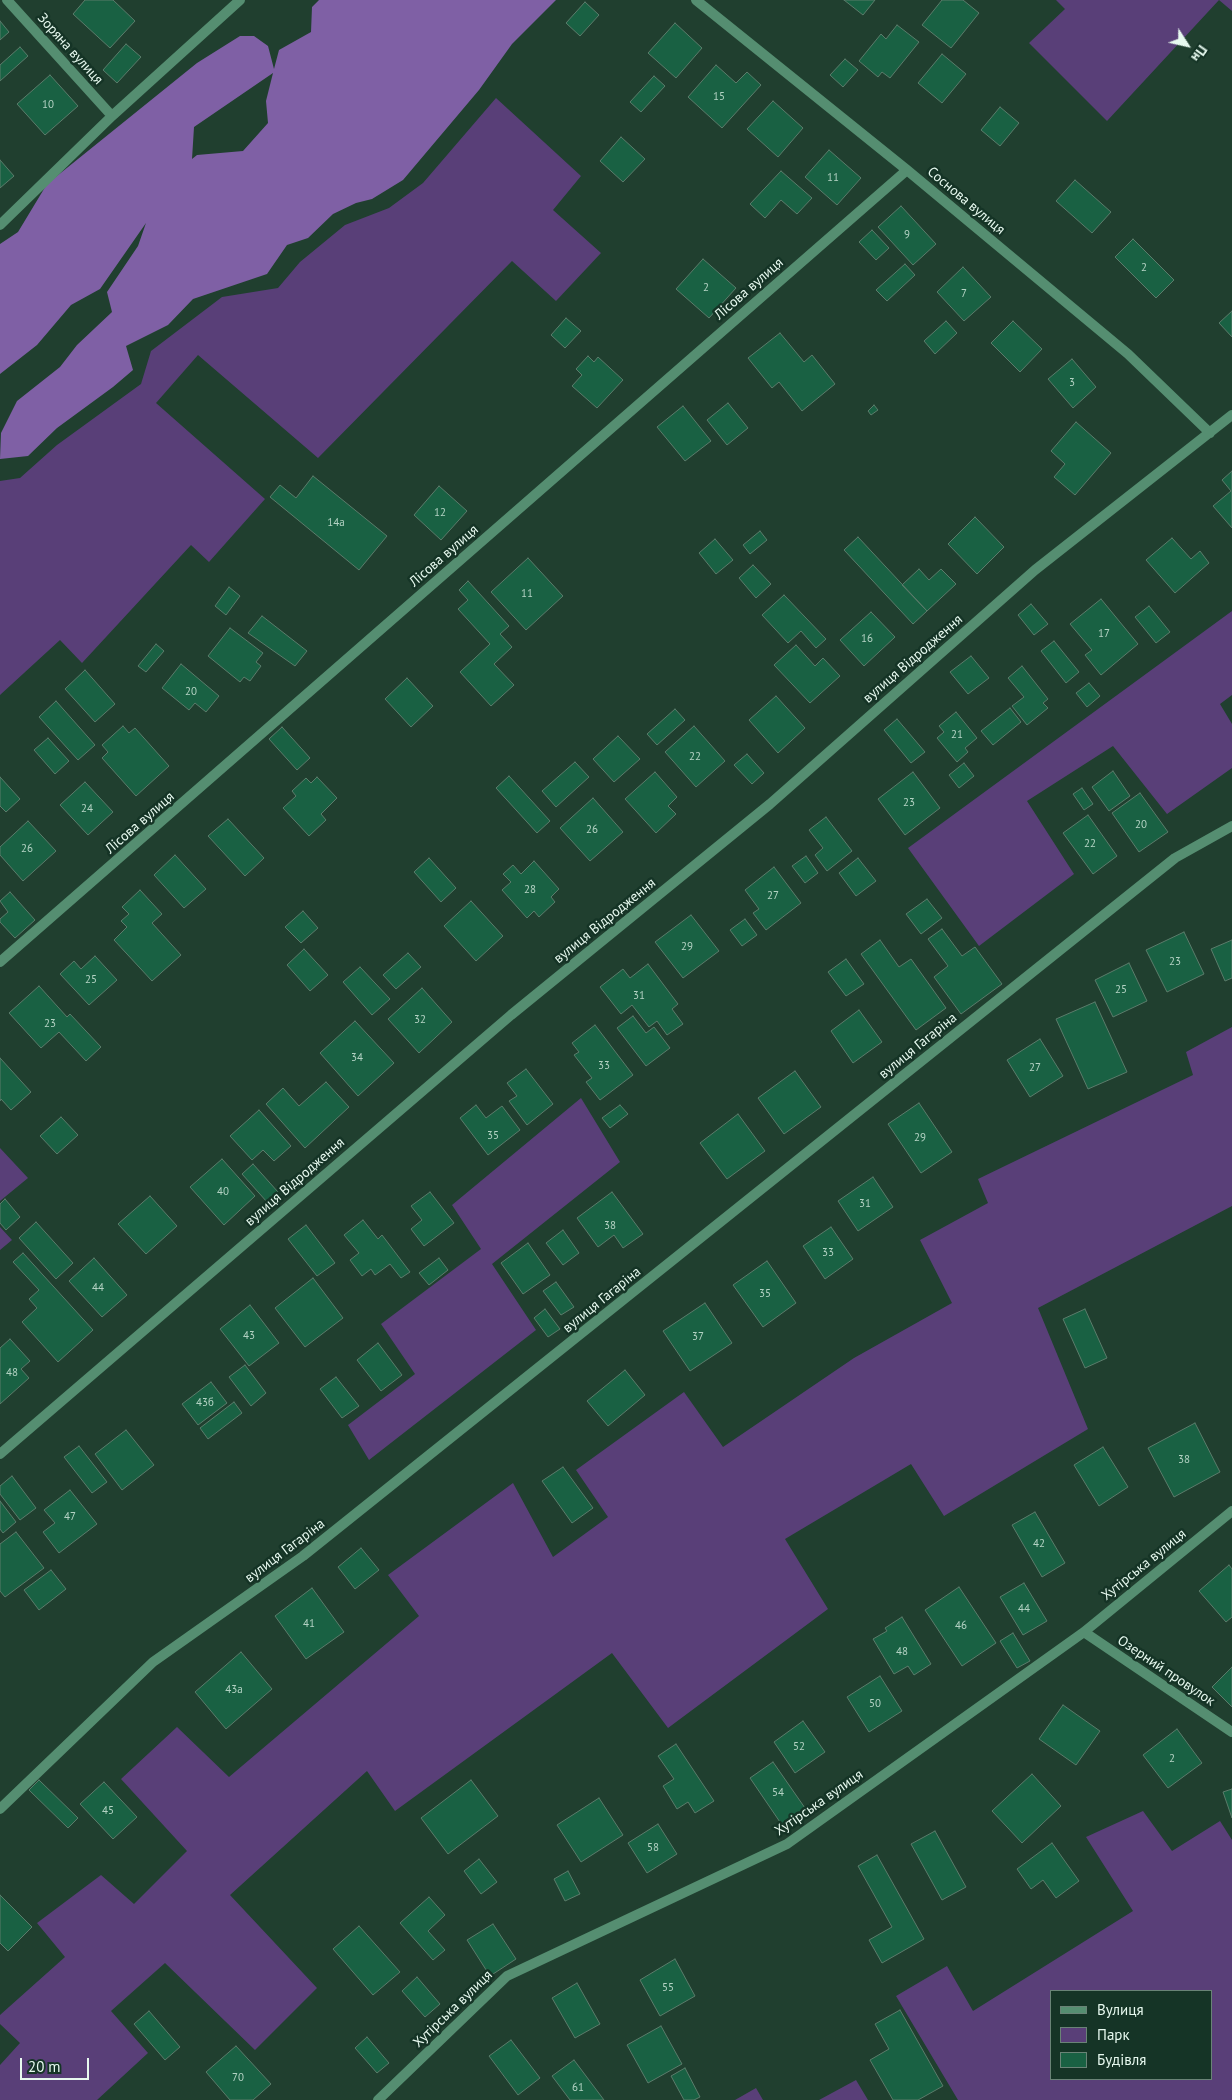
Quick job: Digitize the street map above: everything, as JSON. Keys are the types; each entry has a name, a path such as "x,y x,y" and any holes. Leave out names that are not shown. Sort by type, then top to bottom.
{"street":[{"name":"Зоряна вулиця","path":"7,0 112,116"},
{"path":"0,225 112,116 240,0"},
{"name":"Соснова вулиця","path":"696,0 907,170 1128,354 1210,434"},
{"name":"Лісова вулиця","path":"0,962 907,170"},
{"name":"вулиця Відродження","path":"0,1454 511,1015 770,804 1035,570 1232,415"},
{"name":"вулиця Гагаріна","path":"0,1809 153,1662 303,1556 1175,858 1232,826"},
{"name":"Хутірська вулиця","path":"378,2100 507,1976 787,1844 1084,1632 1232,1511"},
{"name":"Озерний провулок","path":"1084,1632 1232,1732"}],"green space":[{"path":"1056,0 1219,0 1107,121 1029,43 1065,9"},
{"path":"1219,0 1232,0 1232,11"},
{"path":"496,98 581,176 553,210 601,253 556,301 512,261 318,458 198,355 156,403 265,499 209,562 191,545 82,663 60,640 0,695 0,481 20,478 57,445 141,384 151,351 222,297 278,288 300,262 345,225 389,208 423,183"},
{"path":"1232,611 1232,695 1220,704 1232,724 1232,768 1167,814 1113,746 1027,801 1074,874 979,946 908,848"},
{"path":"1232,1027 1232,1206 1038,1308 1088,1429 944,1516 911,1464 785,1539 828,1609 668,1728 612,1653 395,1811 367,1771 230,1895 317,1988 255,2050 165,1963 111,2011 148,2053 97,2100 0,2100 0,2065 20,2043 0,2024 0,2015 65,1957 37,1923 101,1875 134,1904 187,1851 121,1779 177,1727 229,1777 419,1616 388,1575 513,1483 553,1557 608,1517 576,1470 684,1392 723,1447 854,1358 952,1303 920,1240 988,1203 978,1179 1193,1075 1186,1052"},
{"path":"581,1098 620,1162 492,1264 536,1330 369,1460 348,1425 415,1374 381,1324 481,1249 452,1205"},
{"path":"0,1148 28,1178 0,1201"},
{"path":"0,1227 12,1240 0,1250"},
{"path":"1143,1811 1172,1851 1220,1821 1232,1840 1232,2100 958,2100 896,1996 947,1966 973,2011 1133,1911 1086,1837"},
{"path":"856,2080 868,2100 819,2100"},
{"path":"756,2088 763,2100 735,2100"}],"shaded area":[{"path":"319,0 556,0 512,44 479,90 403,180 372,199 356,203 333,214 308,238 287,245 267,274 193,299 168,325 126,346 133,370 113,387 57,428 28,456 0,459 1,433 17,401 60,367 77,345 112,312 107,292 138,246 146,223 100,289 71,305 37,345 0,374 0,244 18,232 47,184 197,63 240,36 254,36 268,46 274,69 279,50 311,32 312,7","holes":["273,73 266,101 268,123 243,151 197,155 192,159 194,127"]}],"building":[{"path":"85,0 113,0 135,21 110,48 73,14"},
{"path":"844,0 875,0 863,15"},
{"path":"942,0 963,0 979,13 951,48 922,25"},
{"path":"585,2 599,15 580,36 566,23"},
{"path":"0,21 9,32 0,40"},
{"path":"675,23 702,48 676,78 648,53"},
{"path":"897,25 919,42 890,78 882,72 878,77 859,61 881,34 886,39"},
{"path":"126,44 141,57 117,83 103,70"},
{"path":"20,47 28,56 0,81 0,65"},
{"path":"942,54 966,74 942,103 918,83"},
{"path":"845,59 858,70 843,87 830,75"},
{"path":"716,65 736,83 747,72 761,85 722,128 688,97"},
{"path":"50,75 78,106 45,135 17,104"},
{"path":"654,76 665,86 641,112 630,102"},
{"path":"773,101 803,128 778,157 747,129"},
{"path":"1000,107 1019,123 1000,146 981,130"},
{"path":"621,137 645,159 623,182 600,161"},
{"path":"829,150 861,178 837,205 805,177"},
{"path":"0,160 14,176 0,188"},
{"path":"781,171 812,198 797,214 781,200 765,218 750,204"},
{"path":"1075,180 1111,212 1092,233 1056,201"},
{"path":"901,206 936,244 913,265 878,227"},
{"path":"872,230 889,248 876,260 859,242"},
{"path":"1133,239 1174,280 1156,298 1115,257"},
{"path":"703,259 736,288 709,318 676,289"},
{"path":"905,264 915,275 887,301 876,290"},
{"path":"963,267 991,297 964,321 937,292"},
{"path":"1232,311 1232,337 1219,323"},
{"path":"566,318 581,331 565,348 551,335"},
{"path":"946,321 957,333 935,354 924,341"},
{"path":"1013,321 1042,349 1020,372 991,343"},
{"path":"780,333 804,362 812,355 835,384 802,411 779,382 772,388 748,358"},
{"path":"588,356 594,362 598,357 623,380 597,408 572,386 582,375 576,369"},
{"path":"1072,359 1096,387 1073,408 1048,379"},
{"path":"728,403 748,428 727,445 707,420"},
{"path":"874,405 878,410 871,415 868,411"},
{"path":"683,406 711,441 685,461 657,427"},
{"path":"1076,422 1111,453 1075,495 1054,477 1065,464 1051,451"},
{"path":"1232,471 1232,528 1213,506 1231,491 1222,480"},
{"path":"313,476 387,536 359,570 270,497 280,485 296,498"},
{"path":"439,486 467,511 441,540 414,515"},
{"path":"975,517 1004,547 977,574 948,544"},
{"path":"760,531 767,540 750,554 743,545"},
{"path":"858,537 927,611 913,624 844,550"},
{"path":"1172,538 1191,559 1200,551 1209,563 1175,593 1146,560"},
{"path":"715,539 733,560 716,574 699,553"},
{"path":"528,558 563,596 526,630 491,592"},
{"path":"753,565 771,584 756,598 739,578"},
{"path":"919,569 929,580 941,569 956,584 927,611 902,585"},
{"path":"468,581 509,626 500,634 512,647 494,664 514,685 491,706 460,672 490,644 458,609 468,600 459,590"},
{"path":"229,587 240,596 226,615 215,606"},
{"path":"784,595 826,639 816,648 801,631 788,643 762,615"},
{"path":"1101,599 1138,644 1101,675 1085,655 1092,650 1070,624"},
{"path":"1031,604 1048,624 1034,635 1018,615"},
{"path":"1149,606 1170,632 1156,643 1135,617"},
{"path":"871,612 895,637 864,666 840,640"},
{"path":"262,616 307,651 295,666 248,633"},
{"path":"230,628 263,653 256,662 261,666 250,681 244,677 240,682 208,656"},
{"path":"1054,641 1079,672 1066,683 1041,651"},
{"path":"156,644 164,651 146,672 138,666"},
{"path":"796,645 815,666 823,658 840,676 810,703 774,665"},
{"path":"971,656 989,678 968,694 950,672"},
{"path":"181,664 219,696 206,712 195,703 189,710 162,688"},
{"path":"1022,666 1048,699 1043,703 1048,708 1027,725 1012,706 1024,697 1008,678"},
{"path":"85,670 115,704 95,722 65,689"},
{"path":"407,678 433,706 411,727 385,699"},
{"path":"1089,683 1100,696 1087,707 1076,693"},
{"path":"776,696 805,728 778,753 749,720"},
{"path":"56,701 95,745 78,760 39,717"},
{"path":"1010,708 1021,722 993,745 981,731"},
{"path":"675,709 685,720 657,745 647,734"},
{"path":"956,712 977,738 965,748 968,752 957,762 937,738 944,732 939,726"},
{"path":"897,719 925,752 911,763 884,730"},
{"path":"123,726 129,733 135,728 169,766 136,796 102,758 108,752 102,745"},
{"path":"694,726 725,761 696,787 665,752"},
{"path":"282,727 310,758 297,770 269,739"},
{"path":"618,736 640,759 614,782 593,759"},
{"path":"48,738 69,761 55,774 34,750"},
{"path":"747,754 764,773 752,784 734,765"},
{"path":"575,762 589,777 556,807 542,791"},
{"path":"964,763 974,776 959,788 949,775"},
{"path":"1113,771 1130,796 1109,811 1092,787"},
{"path":"655,772 677,797 668,806 676,814 656,833 625,799"},
{"path":"913,772 940,808 905,835 878,799"},
{"path":"509,776 550,821 537,833 496,788"},
{"path":"0,777 20,799 6,812 0,806"},
{"path":"317,777 337,798 321,814 326,820 309,836 283,808 296,796 292,791 306,778 311,783"},
{"path":"85,782 113,812 88,835 60,805"},
{"path":"1082,788 1093,804 1084,810 1073,794"},
{"path":"1140,793 1168,832 1139,852 1112,813"},
{"path":"593,798 623,832 590,861 560,828"},
{"path":"1088,815 1117,856 1093,874 1063,833"},
{"path":"826,817 852,851 827,871 815,855 823,848 809,830"},
{"path":"228,819 264,858 245,876 208,836"},
{"path":"28,821 56,851 23,881 0,855 0,847"},
{"path":"175,855 206,889 184,908 154,875"},
{"path":"806,856 818,873 805,883 792,866"},
{"path":"429,858 456,888 441,902 414,872"},
{"path":"858,858 876,881 856,896 839,873"},
{"path":"534,861 559,889 551,897 555,902 539,917 534,911 527,918 502,890 511,882 503,874 513,865 521,874"},
{"path":"774,867 801,903 766,930 753,913 759,909 745,890"},
{"path":"140,890 162,914 152,923 181,955 152,981 114,940 127,927 121,921 129,914 122,907"},
{"path":"10,892 35,920 15,938 0,922 0,919 8,912 0,901"},
{"path":"927,899 942,918 921,934 906,914"},
{"path":"471,901 503,936 476,961 444,926"},
{"path":"303,911 318,928 301,943 285,927"},
{"path":"691,915 719,951 683,978 655,942"},
{"path":"745,919 757,935 742,946 730,930"},
{"path":"942,929 962,956 975,947 1002,984 961,1014 934,977 948,966 928,939"},
{"path":"1184,932 1204,974 1167,992 1146,950"},
{"path":"880,940 899,967 911,959 946,1008 916,1030 861,954"},
{"path":"1232,940 1232,978 1225,981 1211,949"},
{"path":"304,949 328,975 310,991 287,965"},
{"path":"408,953 421,967 396,989 383,975"},
{"path":"95,956 117,980 89,1005 60,974 74,961 81,969"},
{"path":"846,959 864,984 846,996 828,972"},
{"path":"1129,963 1147,1001 1113,1017 1095,980"},
{"path":"648,964 678,1004 672,1009 683,1024 667,1035 657,1021 649,1027 632,1005 621,1014 600,987 623,969 630,978"},
{"path":"360,967 390,999 372,1015 343,982"},
{"path":"39,986 67,1017 70,1014 101,1047 86,1061 59,1032 41,1048 9,1013"},
{"path":"422,988 452,1022 419,1053 388,1019"},
{"path":"1095,1002 1127,1072 1088,1089 1056,1019"},
{"path":"859,1010 882,1042 853,1063 831,1031"},
{"path":"633,1016 646,1033 654,1027 670,1048 646,1066 617,1028"},
{"path":"355,1021 394,1063 358,1096 320,1053"},
{"path":"595,1025 633,1075 600,1100 586,1082 592,1078 574,1055 579,1052 572,1043"},
{"path":"1040,1039 1063,1076 1030,1097 1007,1060"},
{"path":"0,1058 31,1092 11,1110 1,1099 0,1101"},
{"path":"526,1069 553,1104 527,1125 509,1101 517,1096 507,1083"},
{"path":"795,1071 821,1107 784,1134 758,1098"},
{"path":"326,1082 349,1107 305,1148 266,1104 283,1088 299,1106"},
{"path":"919,1103 952,1152 921,1173 888,1124"},
{"path":"476,1105 486,1118 502,1106 520,1130 488,1155 460,1118"},
{"path":"620,1105 628,1114 610,1128 602,1118"},
{"path":"259,1110 291,1146 274,1161 263,1150 252,1160 230,1136"},
{"path":"738,1114 765,1151 727,1179 700,1143"},
{"path":"61,1117 78,1135 57,1154 40,1136"},
{"path":"222,1159 255,1196 224,1225 190,1187"},
{"path":"253,1164 278,1192 267,1202 242,1174"},
{"path":"873,1177 893,1207 858,1231 838,1201"},
{"path":"430,1192 454,1223 424,1246 411,1229 422,1220 411,1206"},
{"path":"612,1192 643,1234 623,1248 614,1235 598,1247 577,1218"},
{"path":"150,1196 177,1226 146,1254 118,1224"},
{"path":"5,1199 20,1217 6,1230 0,1223 0,1204"},
{"path":"363,1220 378,1239 382,1235 410,1272 401,1278 390,1264 375,1275 371,1269 362,1276 350,1260 359,1253 344,1235"},
{"path":"36,1222 73,1263 56,1279 19,1238"},
{"path":"306,1225 335,1263 317,1276 288,1239"},
{"path":"831,1227 853,1259 825,1279 803,1246"},
{"path":"563,1230 579,1253 563,1265 546,1243"},
{"path":"528,1243 550,1275 523,1294 501,1263"},
{"path":"23,1253 93,1330 58,1362 22,1322 37,1308 29,1299 39,1290 13,1262"},
{"path":"94,1258 127,1295 102,1317 69,1281"},
{"path":"439,1258 448,1270 429,1285 419,1273"},
{"path":"767,1261 796,1303 763,1327 733,1285"},
{"path":"313,1278 343,1318 305,1347 275,1308"},
{"path":"556,1282 574,1307 561,1315 543,1291"},
{"path":"705,1303 732,1343 690,1371 663,1331"},
{"path":"250,1305 279,1343 249,1366 220,1329"},
{"path":"545,1309 560,1329 548,1337 534,1318"},
{"path":"1085,1309 1107,1358 1085,1368 1063,1319"},
{"path":"10,1339 30,1361 21,1369 29,1378 0,1404 0,1348"},
{"path":"378,1343 402,1375 381,1391 357,1360"},
{"path":"245,1365 266,1393 251,1406 229,1377"},
{"path":"625,1370 645,1395 608,1426 587,1401"},
{"path":"336,1377 359,1406 342,1418 320,1389"},
{"path":"211,1382 227,1403 198,1425 182,1404"},
{"path":"234,1402 242,1413 208,1439 200,1428"},
{"path":"1195,1423 1220,1472 1174,1497 1148,1448"},
{"path":"126,1430 154,1465 122,1490 95,1454"},
{"path":"79,1446 107,1482 92,1493 64,1457"},
{"path":"1103,1447 1128,1487 1099,1506 1074,1465"},
{"path":"563,1467 593,1508 572,1523 542,1481"},
{"path":"12,1476 36,1508 20,1520 0,1494 0,1486"},
{"path":"70,1490 97,1524 59,1553 43,1532 55,1523 44,1510"},
{"path":"0,1501 16,1522 3,1533 0,1529"},
{"path":"1035,1512 1065,1563 1042,1577 1012,1525"},
{"path":"16,1532 44,1568 5,1597 0,1591 0,1544"},
{"path":"361,1548 379,1570 355,1589 338,1567"},
{"path":"1229,1565 1232,1569 1232,1617 1226,1622 1199,1591"},
{"path":"51,1570 66,1589 39,1610 24,1590"},
{"path":"1024,1583 1047,1621 1023,1635 1000,1597"},
{"path":"959,1587 996,1643 962,1666 925,1610"},
{"path":"312,1588 344,1632 306,1659 275,1616"},
{"path":"902,1617 931,1664 914,1675 908,1666 894,1674 873,1639 887,1631 885,1628"},
{"path":"1013,1633 1030,1661 1017,1668 1000,1641"},
{"path":"241,1652 272,1689 226,1729 195,1692"},
{"path":"1232,1667 1232,1707 1212,1687"},
{"path":"880,1676 902,1711 869,1732 847,1697"},
{"path":"1063,1705 1100,1731 1076,1765 1039,1739"},
{"path":"803,1721 825,1752 795,1773 774,1742"},
{"path":"1177,1729 1202,1763 1168,1788 1143,1755"},
{"path":"676,1744 714,1801 695,1813 688,1802 677,1809 663,1786 674,1779 658,1756"},
{"path":"773,1762 805,1808 782,1825 750,1778"},
{"path":"1032,1774 1061,1806 1022,1843 992,1811"},
{"path":"39,1780 78,1818 68,1828 29,1790"},
{"path":"471,1780 498,1816 448,1854 421,1818"},
{"path":"104,1782 137,1817 113,1839 80,1804"},
{"path":"1232,1789 1232,1818 1223,1792"},
{"path":"599,1798 623,1835 581,1862 557,1825"},
{"path":"658,1824 677,1854 647,1873 628,1843"},
{"path":"935,1831 966,1887 942,1900 911,1844"},
{"path":"1052,1843 1079,1881 1056,1898 1043,1880 1031,1889 1017,1869"},
{"path":"877,1855 924,1939 882,1963 869,1940 892,1927 858,1866"},
{"path":"479,1859 497,1882 481,1894 464,1871"},
{"path":"568,1871 580,1894 565,1901 554,1879"},
{"path":"0,1895 32,1927 8,1951 0,1943"},
{"path":"429,1897 445,1915 428,1931 445,1950 433,1960 400,1923"},
{"path":"493,1924 516,1959 490,1976 467,1940"},
{"path":"359,1926 400,1972 373,1995 333,1949"},
{"path":"675,1959 695,1996 660,2016 640,1980"},
{"path":"417,1977 440,2004 425,2017 402,1991"},
{"path":"577,1983 600,2024 575,2038 552,1998"},
{"path":"900,2010 943,2086 918,2100 893,2100 870,2060 889,2049 875,2024"},
{"path":"149,2011 180,2047 165,2060 134,2024"},
{"path":"661,2026 682,2064 648,2083 627,2045"},
{"path":"367,2037 389,2063 377,2073 355,2048"},
{"path":"511,2040 540,2078 518,2095 489,2056"},
{"path":"236,2046 271,2084 253,2100 230,2100 206,2072"},
{"path":"574,2060 604,2100 570,2100 552,2076"},
{"path":"685,2068 700,2097 694,2100 684,2100 671,2076"}]}
